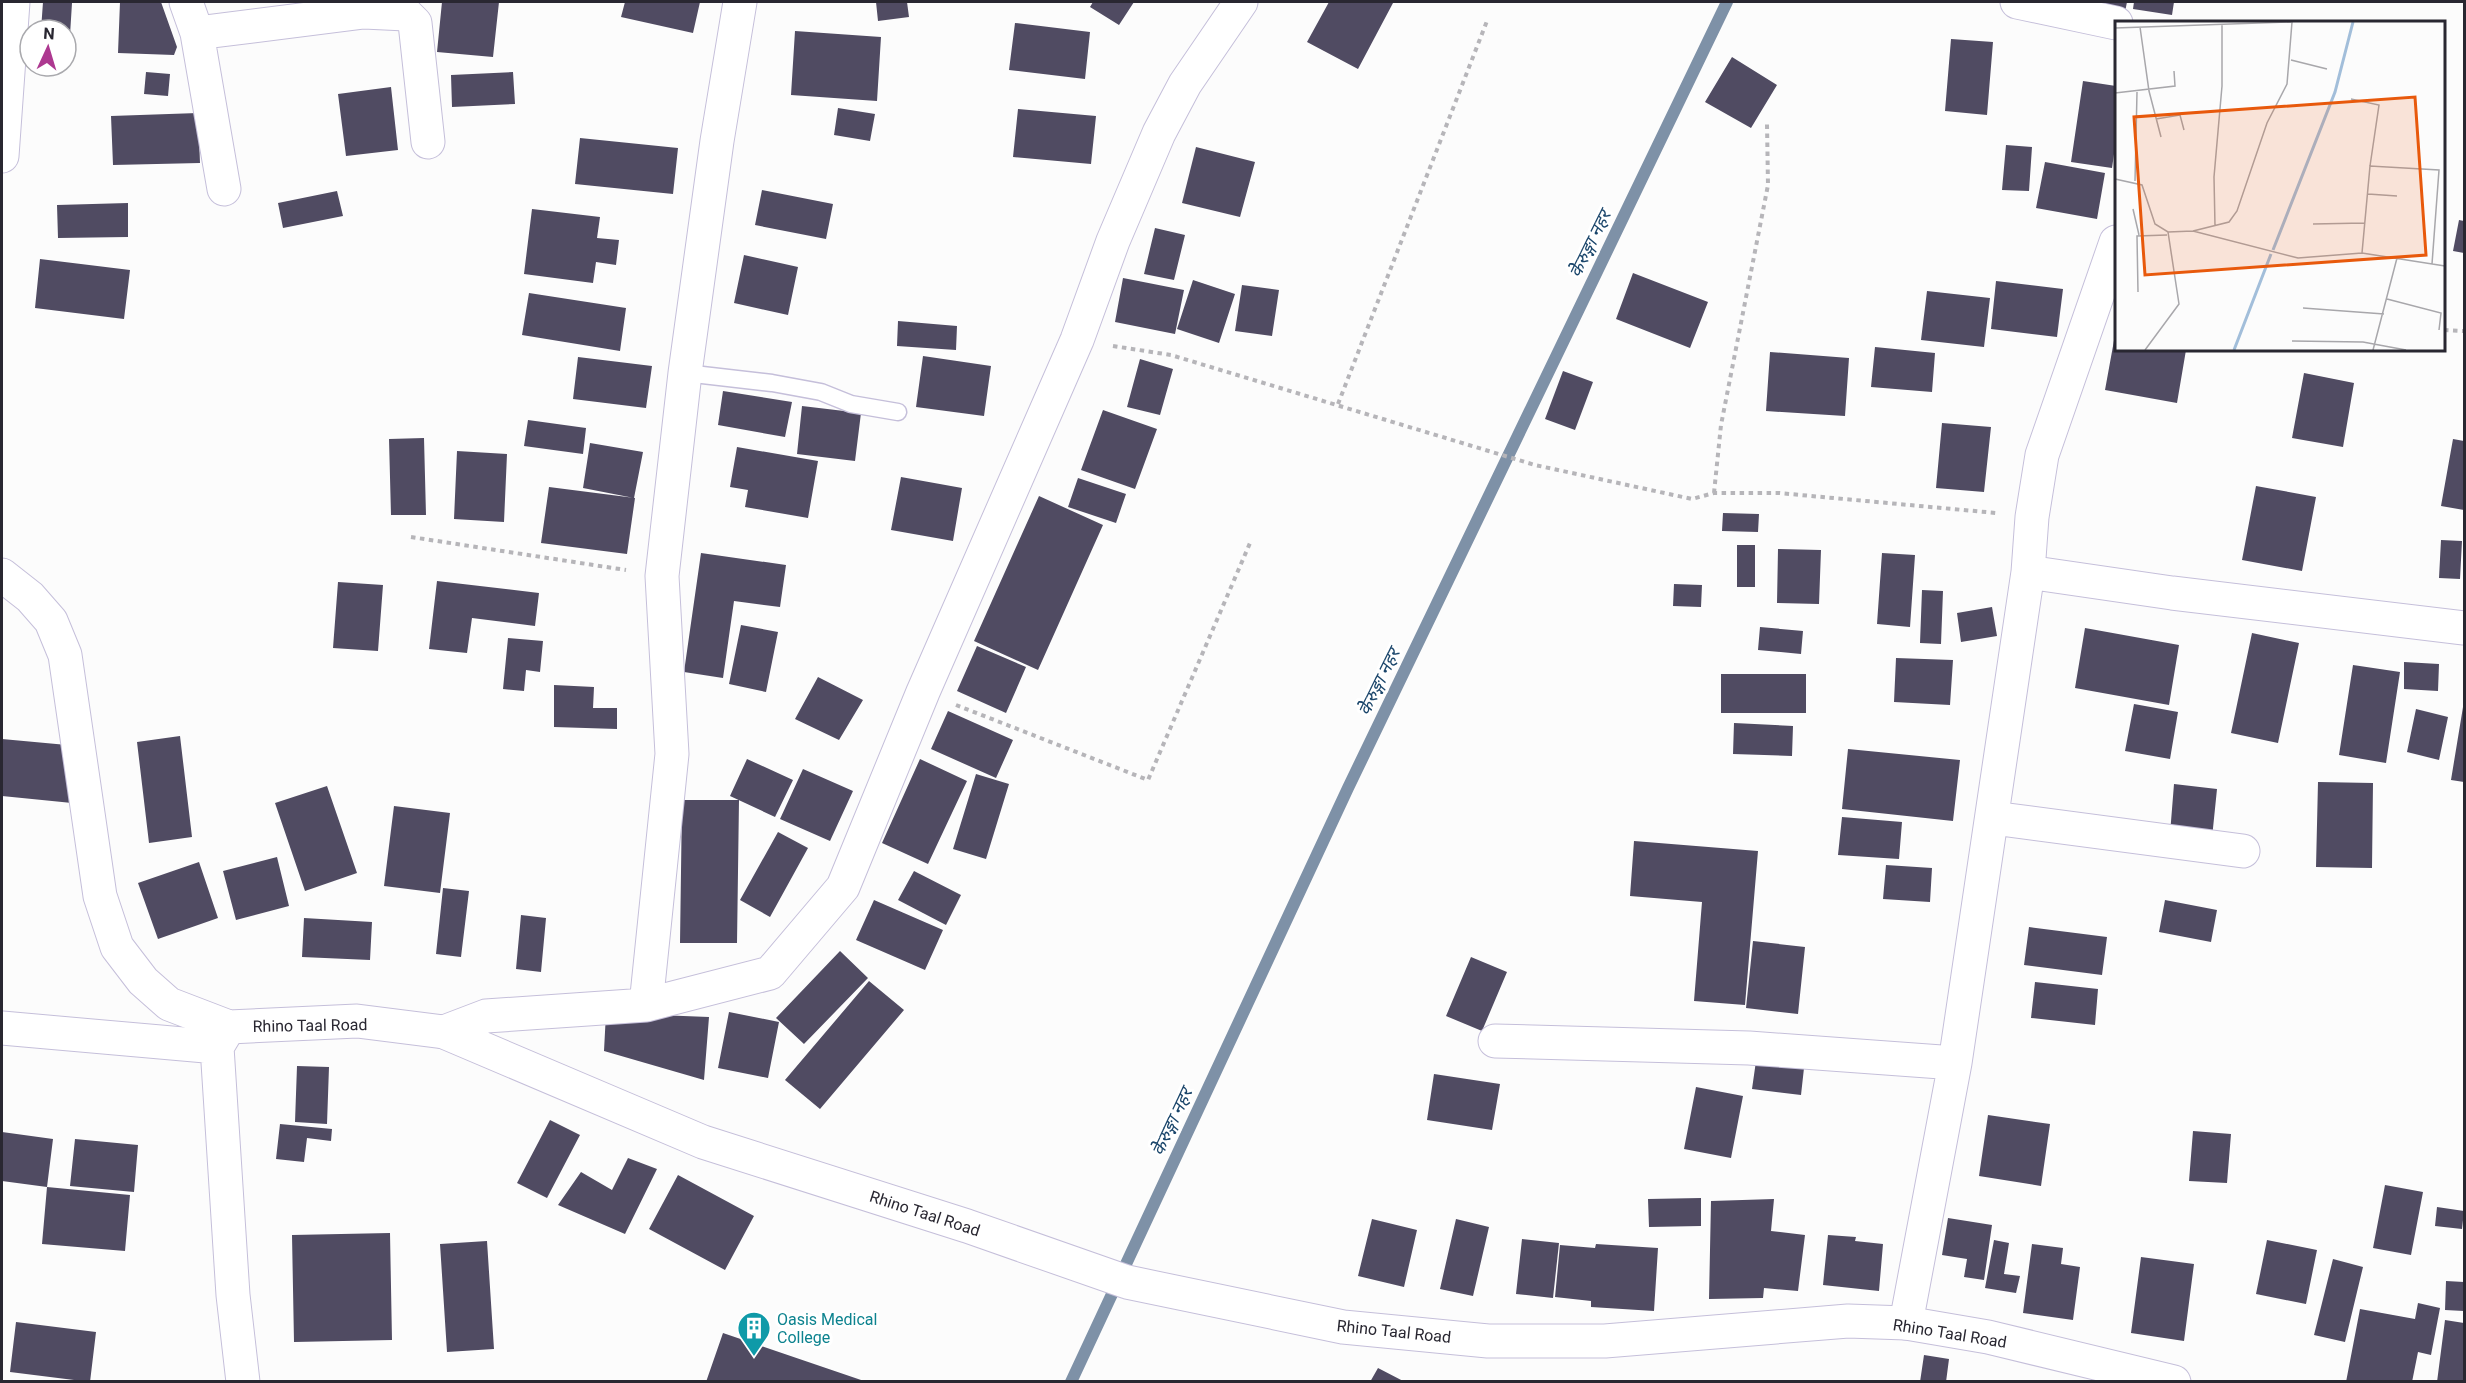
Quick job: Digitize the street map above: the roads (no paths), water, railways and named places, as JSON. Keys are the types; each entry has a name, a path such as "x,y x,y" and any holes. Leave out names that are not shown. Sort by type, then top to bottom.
{"street":[{"path":"2,156 13,2"},
{"path":"186,2 197,33 224,189"},
{"path":"646,1005 672,754 662,576 685,373 717,141 740,2"},
{"path":"444,1032 486,1016 646,1005 770,973 843,887 923,692 1077,340 1113,241 1159,133 1185,84 1241,2"},
{"path":"2017,2 2115,23"},
{"path":"197,33 364,12 406,14 415,24 428,142"},
{"path":"1906,1323 1955,1063 1993,818 2028,572 2032,517 2042,454 2115,245"},
{"path":"2028,572 2464,628"},
{"name":"Rhino Taal Road","path":"2,575 30,597 51,621 65,655 100,896 117,947 143,981 169,1004 223,1037 357,1021 444,1032 704,1142 1040,1251 1127,1282 1343,1327 1488,1341 1605,1341 1848,1321 1906,1323 1988,1337 2174,1382"},
{"path":"1993,818 2243,851"},
{"path":"2,1028 223,1037 233,1295 243,1382"},
{"path":"1494,1041 1749,1048 1955,1063"}],"lane":[{"path":"685,373 821,392 851,404 898,412"}],"waterway":[{"name":"केेरुङ्गा नहर","path":"1071,1382 1348,788 1727,2"}],"place":[{"name":"Oasis Medical College","path":"754,1357"}]}
